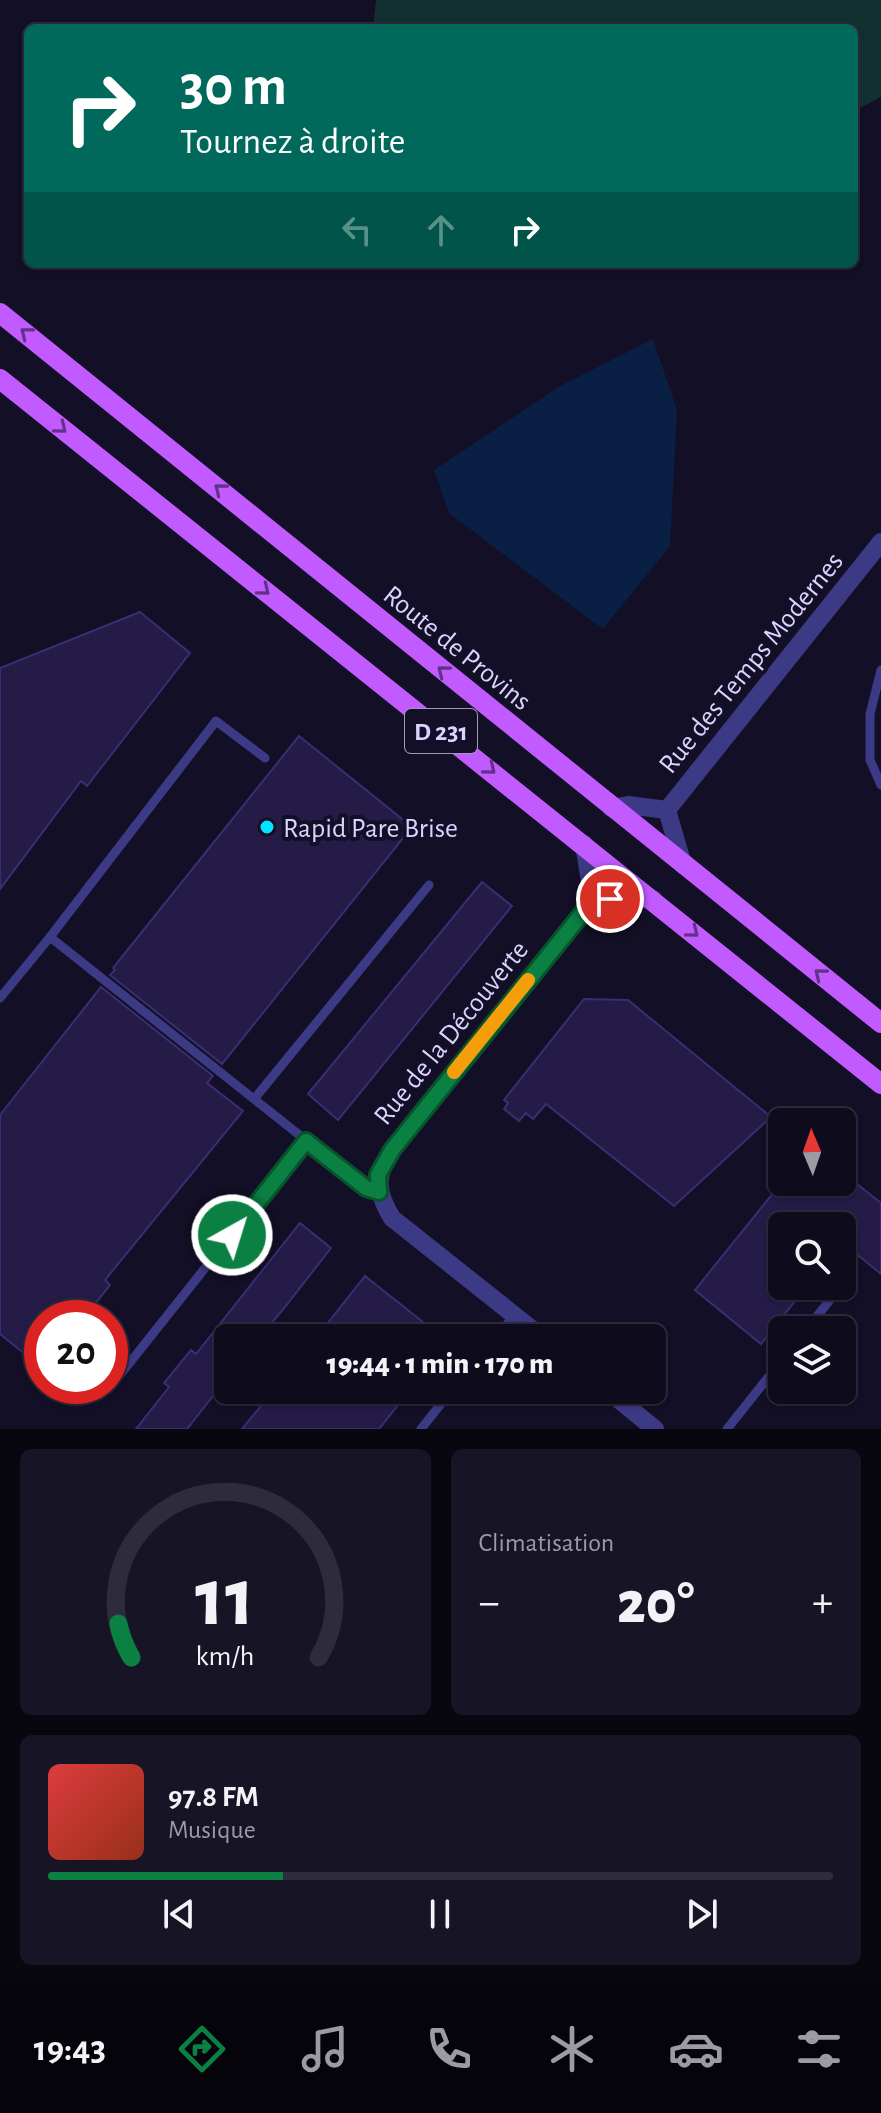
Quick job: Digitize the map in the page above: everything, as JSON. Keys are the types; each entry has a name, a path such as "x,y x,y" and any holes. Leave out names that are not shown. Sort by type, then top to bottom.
{"main road":[{"name":"Route de Provins","path":"0,313 881,1023"},
{"name":"D 231","path":"0,379 881,1084"}],"street":[{"name":"Rue des Temps Modernes","path":"611,808 628,805 667,810 881,542"},
{"path":"667,810 683,865"},
{"path":"584,844 593,900 653,899"},
{"name":"Rue de la Découverte","path":"379,1192 378,1175 392,1150 593,900"},
{"path":"379,1192 392,1218 526,1324"},
{"path":"624,1404 655,1429"}],"lane":[{"path":"881,670 870,714 870,760 881,785"},
{"path":"0,998 216,721 265,758"},
{"path":"255,1098 429,885"},
{"path":"50,937 366,1188 379,1192"},
{"path":"128,1365 306,1141"},
{"path":"817,1316 831,1300"},
{"path":"507,1324 515,1315"},
{"path":"727,1429 768,1378"},
{"path":"421,1429 441,1404"}],"green space":[{"path":"376,0 881,0 881,97 858,109 858,24 373,24"}],"water":[{"path":"653,339 677,410 670,546 603,629 449,513 434,470 562,385"}],"building":[{"path":"140,612 190,653 87,786 81,781 0,889 0,668"},
{"path":"299,736 412,827 222,1064 110,975"},
{"path":"482,882 512,906 338,1120 308,1094"},
{"path":"101,987 213,1076 207,1083 243,1111 105,1280 110,1285 98,1300 24,1300 24,1353 0,1334 0,1115"},
{"path":"584,999 628,1000 768,1115 768,1120 674,1206 546,1104 533,1119 526,1113 519,1121 504,1109 508,1103 504,1100"},
{"path":"856,1183 881,1203 881,1274 856,1253 856,1212 768,1212 768,1300 796,1300 783,1316 768,1316 768,1335 761,1344 695,1290 771,1196 856,1196"},
{"path":"300,1223 331,1248 271,1324 220,1324"},
{"path":"365,1276 425,1324 327,1324"},
{"path":"214,1331 214,1395 187,1429 136,1429 169,1387 164,1383 191,1350 196,1354"},
{"path":"263,1404 399,1404 379,1429 242,1429"}],"slow traffic":[{"path":"454,1072 528,980"}],"place":[{"name":"Rapid Pare Brise","path":"267,827"}],"route":[{"path":"232,1235 306,1141 366,1188 379,1192 378,1175 392,1150 593,900 610,899"}]}
